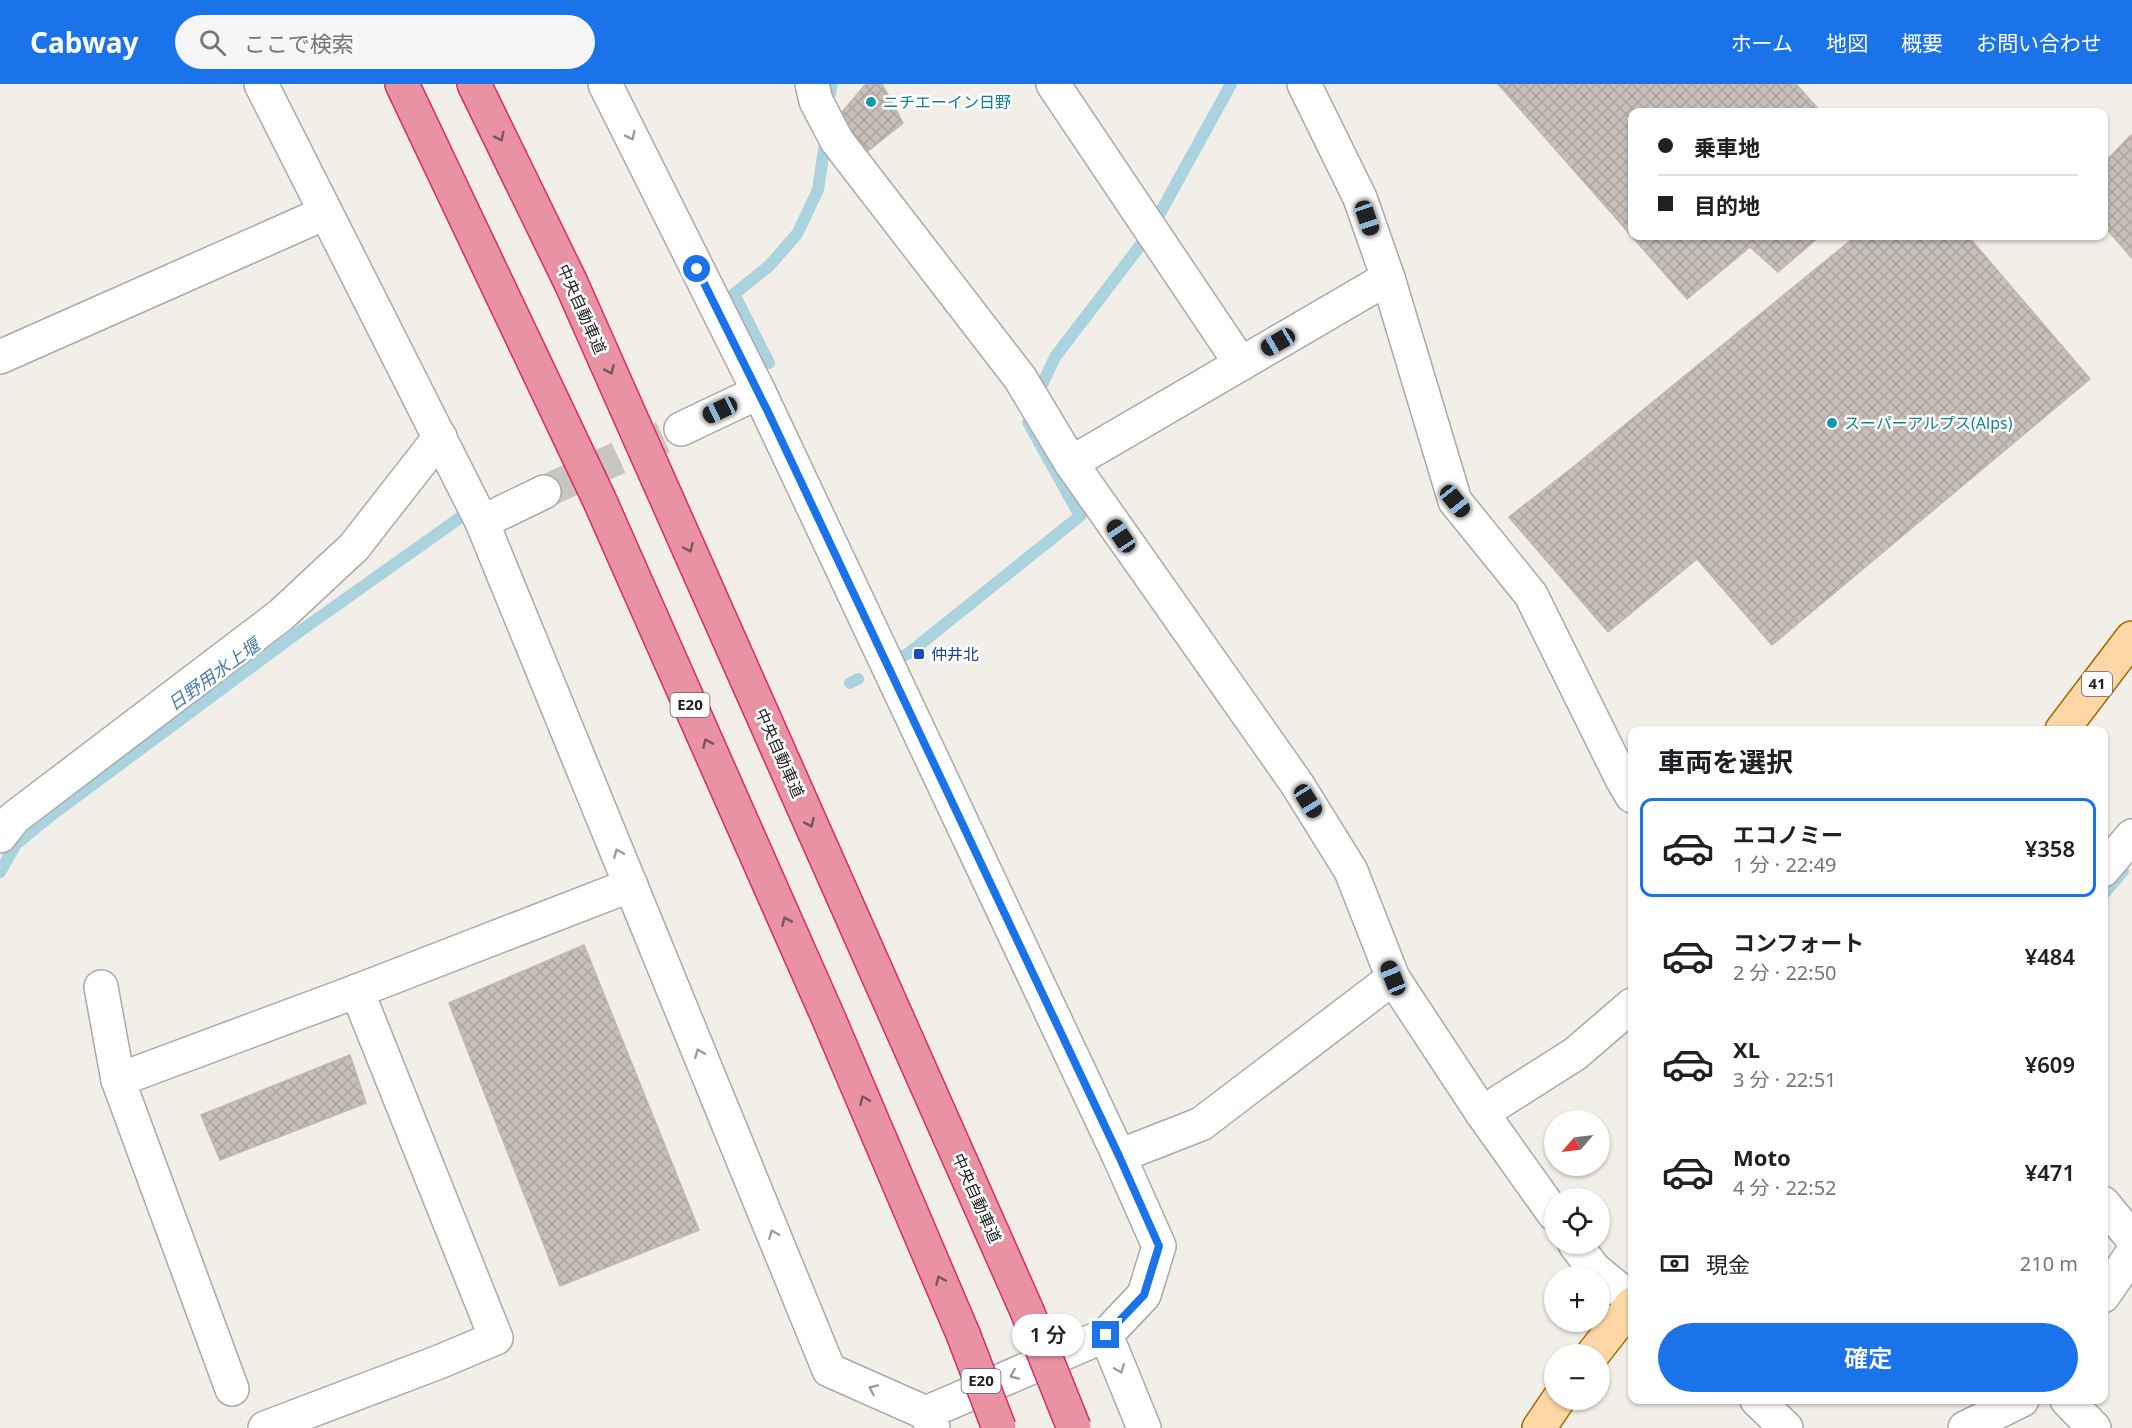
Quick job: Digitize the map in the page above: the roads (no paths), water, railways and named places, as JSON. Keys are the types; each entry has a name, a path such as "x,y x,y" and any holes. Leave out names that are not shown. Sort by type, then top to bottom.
{"highway":[{"name":"E20","path":"402,84 599,499 824,1006 963,1334 999,1428"},
{"name":"中央自動車道","path":"474,84 576,294 1027,1311 1074,1428"}],"main road":[{"name":"41","path":"2065,726 2132,638"},
{"path":"1600,1344 1628,1307"},
{"path":"1539,1428 1551,1410"}],"street":[{"path":"261,84 482,522 829,1370 929,1420 1106,1335 1144,1295 1159,1246 1119,1156 759,392 605,84"},
{"path":"1053,84 1241,364"},
{"path":"1304,84 1360,198 1388,278 1455,501 1531,595 1628,789"},
{"path":"814,93 837,141 1020,378 1071,463 1297,784 1351,871 1393,978 1482,1113 1544,1200"},
{"path":"0,357 325,213"},
{"path":"1071,463 1388,278"},
{"path":"681,429 759,392"},
{"path":"0,836 14,818 281,615 354,547 441,437"},
{"path":"482,522 544,492"},
{"path":"2108,864 2132,836"},
{"path":"118,1080 631,885"},
{"path":"1119,1156 1201,1124 1393,978"},
{"path":"101,987 118,1080 232,1389"},
{"path":"265,1428 496,1338 357,991"},
{"path":"1482,1113 1575,1054 1628,1008"},
{"path":"2108,1209 2132,1238"},
{"path":"1583,1254 1594,1269 1628,1299"},
{"path":"2108,1289 2132,1254"},
{"path":"1106,1335 1144,1428"},
{"path":"1761,1404 1786,1428"},
{"path":"1965,1428 2014,1404"},
{"path":"2071,1404 2094,1428"}],"waterway":[{"name":"日野用水上堰","path":"827,106 832,84"},
{"path":"1159,215 1231,84"},
{"name":"日野用水上堰","path":"769,363 734,294 769,266 797,234 818,190 826,135"},
{"path":"1041,387 1055,357 1146,238"},
{"path":"895,660 909,653 1080,516 1028,422"},
{"name":"日野用水上堰","path":"0,872 16,844 49,817 296,634 461,517"},
{"path":"850,683 858,679"},
{"path":"2108,889 2123,871"}],"tunnel":[{"path":"544,492 681,429"}],"place":[{"name":"ニチエーイン日野","path":"871,102"},
{"name":"スーパーアルプス(Alps)","path":"1832,423"},
{"name":"仲井北","path":"919,654"}]}
